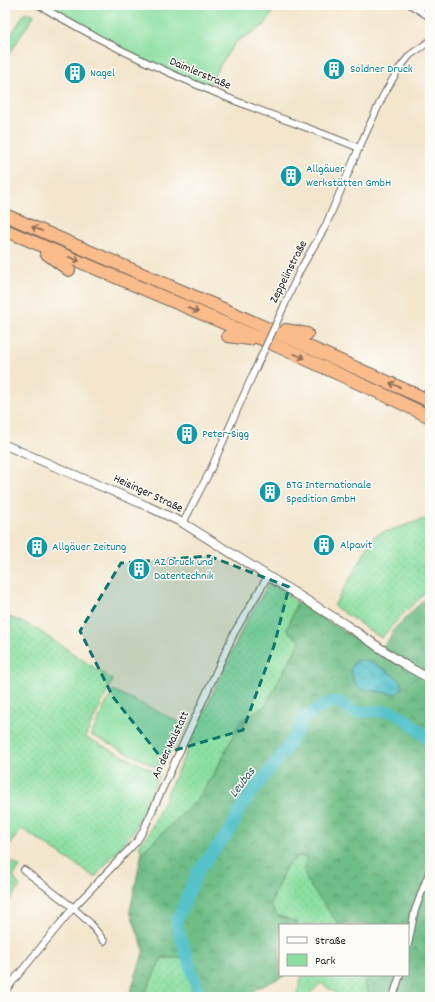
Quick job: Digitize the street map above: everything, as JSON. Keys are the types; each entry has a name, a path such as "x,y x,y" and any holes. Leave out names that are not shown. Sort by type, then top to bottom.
{"highway":[{"path":"5,215 237,315 430,401"},
{"path":"5,230 264,340 430,417"},
{"path":"25,238 70,270"},
{"path":"237,315 292,332 307,334"},
{"path":"228,336 264,340"}],"street":[{"name":"Daimlerstraße","path":"39,5 152,66 220,95 359,148"},
{"path":"411,5 430,17"},
{"name":"Zeppelinstraße","path":"183,523 210,471 300,270 325,226 359,148 384,96 398,70 410,55 430,41"},
{"name":"Heisinger Straße","path":"5,445 119,493 183,523 430,679"},
{"name":"An der Malstatt","path":"5,991 73,908 132,847 143,831 234,633 270,578"},
{"path":"24,870 90,923 104,941"},
{"path":"409,939 415,910 430,870"},
{"path":"393,997 400,976"}],"highlighted area":[{"path":"209,556 289,587 274,646 243,730 159,755 113,697 80,631 121,563"}],"green space":[{"path":"39,5 276,5 265,25 236,42 215,73 208,89 152,65"},
{"path":"30,13 34,15 5,61 5,45 24,14"},
{"path":"430,511 430,588 381,638 334,606 375,535 425,519"},
{"path":"268,586 276,586 297,602 287,630 301,641 266,705 240,722 219,765 197,800 142,852 139,846 148,835 245,624"},
{"path":"430,594 430,997 369,997 362,976 409,976 409,924 338,924 313,891 305,877 304,869 307,858 298,856 286,866 270,906 279,916 296,922 297,924 279,924 279,976 284,976 256,989 249,997 194,997 190,982 190,958 162,958 143,997 129,997 144,950 130,911 142,852 197,800 219,765 240,721 266,705 301,641 287,630 297,602 378,652 389,639 394,629"},
{"path":"5,615 33,627 113,680 85,737 160,774 133,832 95,877 22,829 5,850"},
{"path":"113,690 181,723 158,768 91,735"},
{"path":"298,856 307,858 304,870 338,924 297,924 296,922 279,916 270,906 286,866"},
{"path":"5,858 20,867 13,877 20,886 8,903 5,901"},
{"path":"161,958 190,958 190,982 194,997 143,997"},
{"path":"302,976 362,976 369,997 338,997 338,995 321,983 307,997 296,997"}],"water":[{"path":"357,660 375,664 387,671 402,682 402,689 396,694 359,689 356,686 350,669"}],"waterway":[{"name":"Leubas","path":"200,997 176,922 198,871 231,829 243,804 287,748 306,716 323,705 332,702 338,702 355,712 394,712 407,720 430,741"}],"place":[{"name":"Soldner Druck","path":"334,69"},
{"name":"Nagel","path":"75,73"},
{"name":"Allgäuer Werkstätten GmbH","path":"291,176"},
{"name":"Peter-Sigg","path":"187,434"},
{"name":"BTG Internationale Spedition GmbH","path":"270,492"},
{"name":"Alpavit","path":"324,545"},
{"name":"Allgäuer Zeitung","path":"37,547"},
{"name":"AZ Druck und Datentechnik","path":"139,569"}]}
